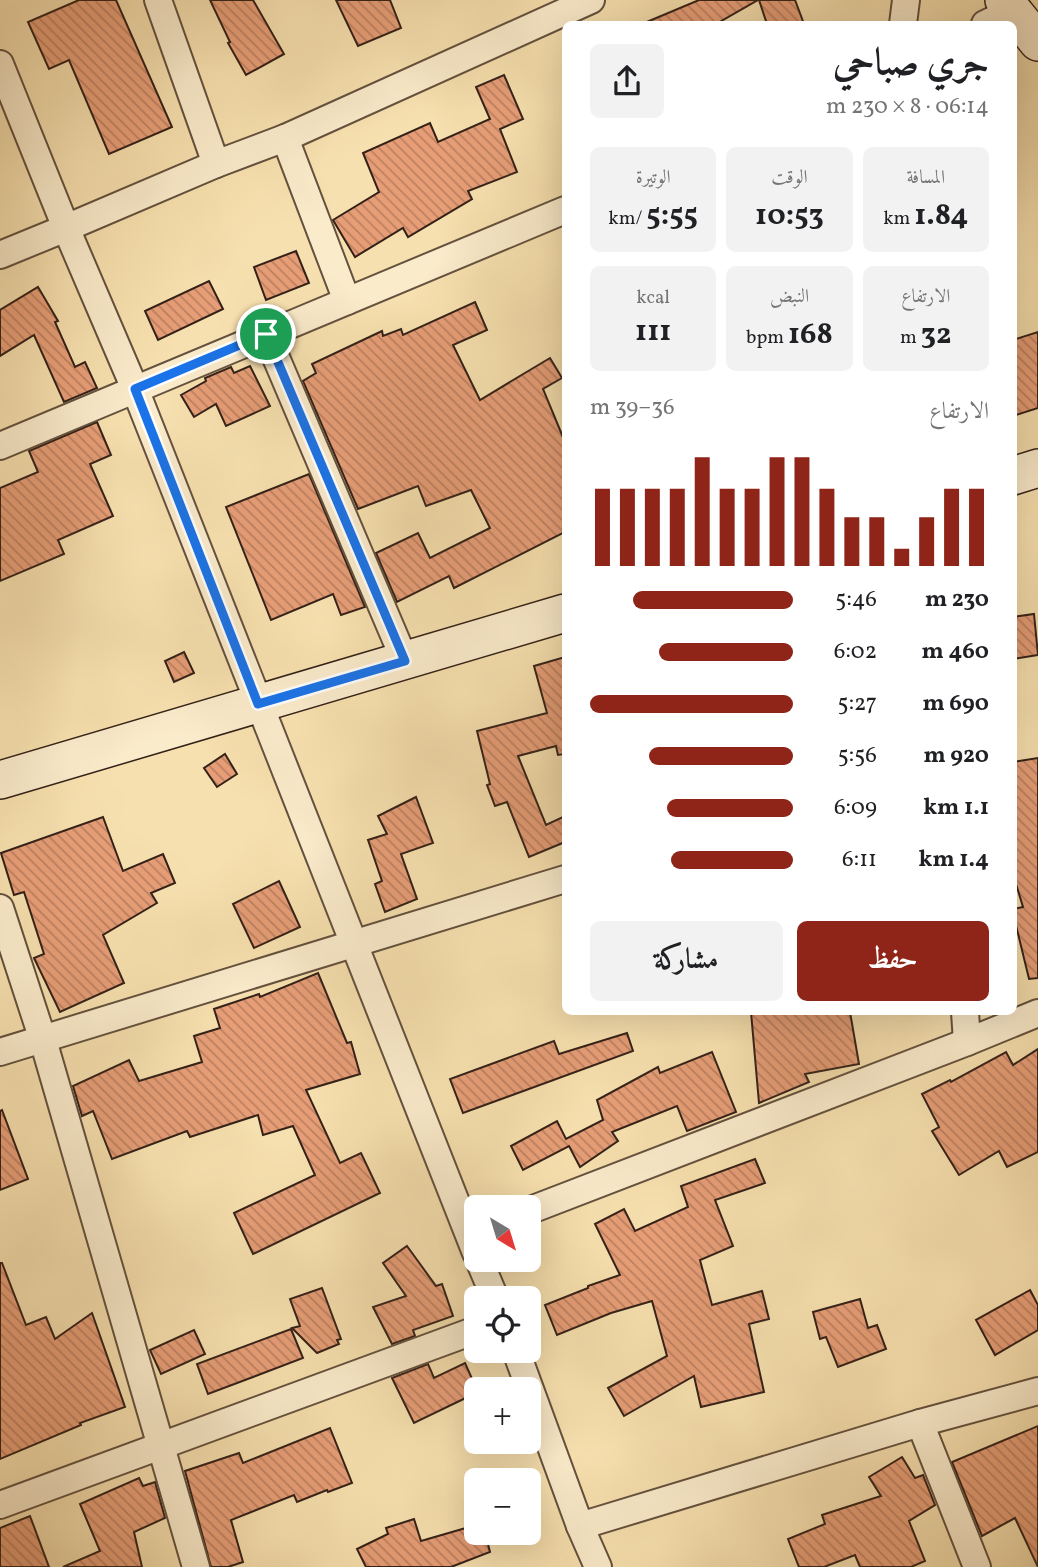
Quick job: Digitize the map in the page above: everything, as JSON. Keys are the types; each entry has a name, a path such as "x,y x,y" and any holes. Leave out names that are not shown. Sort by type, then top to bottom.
{"street":[{"path":"158,0 216,163"},
{"path":"0,255 216,163 285,138 592,0"},
{"path":"903,21 906,0"},
{"path":"1017,25 1038,42"},
{"path":"0,64 135,389 464,1216"},
{"path":"285,138 348,302"},
{"path":"0,446 562,211"},
{"path":"266,334 405,661"},
{"path":"1017,475 1038,468"},
{"path":"0,779 562,614"},
{"path":"0,1052 562,880"},
{"path":"0,908 43,1040 196,1567"},
{"path":"541,1206 1038,1013"},
{"path":"965,1015 967,1042"},
{"path":"0,1506 464,1334"},
{"path":"520,1363 580,1526 591,1565"},
{"path":"580,1526 920,1423 1038,1391"},
{"path":"920,1423 976,1567"}],"building":[{"path":"79,0 116,0 172,127 109,154 69,60 49,69 28,22"},
{"path":"210,0 253,0 284,54 246,75 228,43 230,42"},
{"path":"336,0 390,0 401,28 358,46"},
{"path":"699,0 758,0 721,21 649,21"},
{"path":"759,0 795,0 803,21 766,21"},
{"path":"504,75 523,119 500,129 517,172 468,191 472,199 408,237 403,228 355,257 333,220 379,192 363,153 430,123 438,142 490,119 476,87"},
{"path":"296,251 309,283 266,300 254,267"},
{"path":"209,281 223,309 158,340 145,311"},
{"path":"38,287 58,321 55,322 75,367 85,362 97,388 64,402 34,335 0,356 0,310"},
{"path":"475,302 487,330 453,345 480,400 550,358 562,378 543,389 562,435 562,534 454,588 449,576 397,602 376,553 418,533 430,558 490,528 471,490 426,506 418,486 358,509 303,381 316,373 312,364 382,331 383,336 401,329 403,335"},
{"path":"1038,332 1038,408 1017,415 1017,339"},
{"path":"250,366 270,406 226,426 216,404 194,417 181,395 206,381 205,378 231,367 234,373"},
{"path":"97,422 111,455 90,464 113,516 58,540 64,554 0,581 0,488 38,472 29,451"},
{"path":"309,474 365,607 341,615 333,594 271,620 226,507"},
{"path":"1034,614 1038,655 1017,658 1017,616"},
{"path":"184,652 194,673 174,682 165,661"},
{"path":"562,658 562,754 558,755 556,746 518,756 546,825 562,817 562,843 529,857 507,802 495,806 487,785 490,784 477,731 547,713 534,666"},
{"path":"225,754 237,774 217,787 204,768"},
{"path":"1038,758 1038,978 1029,979 1017,930 1017,908 1023,907 1017,887 1017,761"},
{"path":"416,797 433,843 401,854 417,899 385,912 375,884 382,881 368,840 387,834 378,816"},
{"path":"103,817 123,871 163,854 175,883 151,893 157,903 103,935 124,983 60,1012 34,958 44,954 24,892 14,895 1,853"},
{"path":"279,881 300,927 254,948 233,904"},
{"path":"318,973 347,1043 351,1042 360,1074 306,1090 340,1163 361,1153 380,1193 253,1254 234,1213 315,1175 293,1126 263,1135 258,1115 190,1137 187,1131 112,1159 93,1111 82,1116 73,1086 129,1060 139,1081 202,1062 194,1036 220,1028 214,1009 259,994 260,997"},
{"path":"751,1015 851,1015 859,1064 805,1074 809,1082 759,1103"},
{"path":"627,1033 633,1051 463,1113 450,1079 554,1041 559,1054"},
{"path":"1038,1049 1038,1152 1007,1167 999,1151 959,1175 932,1131 939,1127 922,1094 950,1080 951,1082 1006,1052 1013,1065"},
{"path":"712,1052 736,1112 687,1131 677,1106 612,1132 618,1141 580,1167 569,1146 523,1170 511,1146 557,1121 566,1139 603,1120 597,1100 658,1067 660,1073"},
{"path":"2,1110 28,1179 0,1190 0,1111"},
{"path":"755,1159 765,1183 715,1200 733,1246 700,1260 712,1305 762,1291 769,1319 749,1324 764,1392 701,1407 694,1376 624,1416 608,1388 667,1356 652,1301 611,1313 557,1335 545,1305 620,1275 595,1224 624,1209 635,1231 688,1207 681,1186"},
{"path":"407,1246 436,1286 442,1284 453,1316 413,1330 415,1336 392,1344 373,1307 406,1296 383,1263"},
{"path":"0,1263 26,1325 46,1317 55,1339 92,1313 125,1407 80,1423 81,1425 0,1459"},
{"path":"322,1288 341,1339 337,1340 339,1344 317,1353 292,1328 300,1326 290,1299"},
{"path":"1030,1290 1038,1305 1038,1330 995,1355 976,1320"},
{"path":"860,1299 868,1328 877,1325 886,1349 838,1367 826,1337 820,1339 813,1312"},
{"path":"291,1329 303,1358 208,1394 197,1364"},
{"path":"194,1330 205,1354 161,1374 150,1350"},
{"path":"465,1363 471,1377 464,1377 464,1399 414,1423 392,1378 428,1364 434,1378"},
{"path":"1038,1426 1038,1567 1015,1518 982,1536 952,1462"},
{"path":"330,1428 352,1483 297,1502 294,1495 231,1520 243,1562 228,1567 211,1567 185,1471 239,1453 243,1463"},
{"path":"902,1457 915,1478 923,1475 935,1505 909,1521 925,1561 911,1567 860,1567 855,1555 824,1567 799,1567 788,1539 825,1524 822,1515 881,1496 869,1477"},
{"path":"139,1478 143,1486 155,1482 165,1518 134,1532 142,1567 63,1567 100,1551 80,1504"},
{"path":"30,1516 49,1567 0,1567 0,1528"},
{"path":"414,1519 421,1541 464,1528 464,1545 488,1545 490,1552 451,1567 366,1567 357,1549 388,1534 386,1528"}],"route":[{"path":"266,334 405,661 258,704 135,389 266,334"}]}
